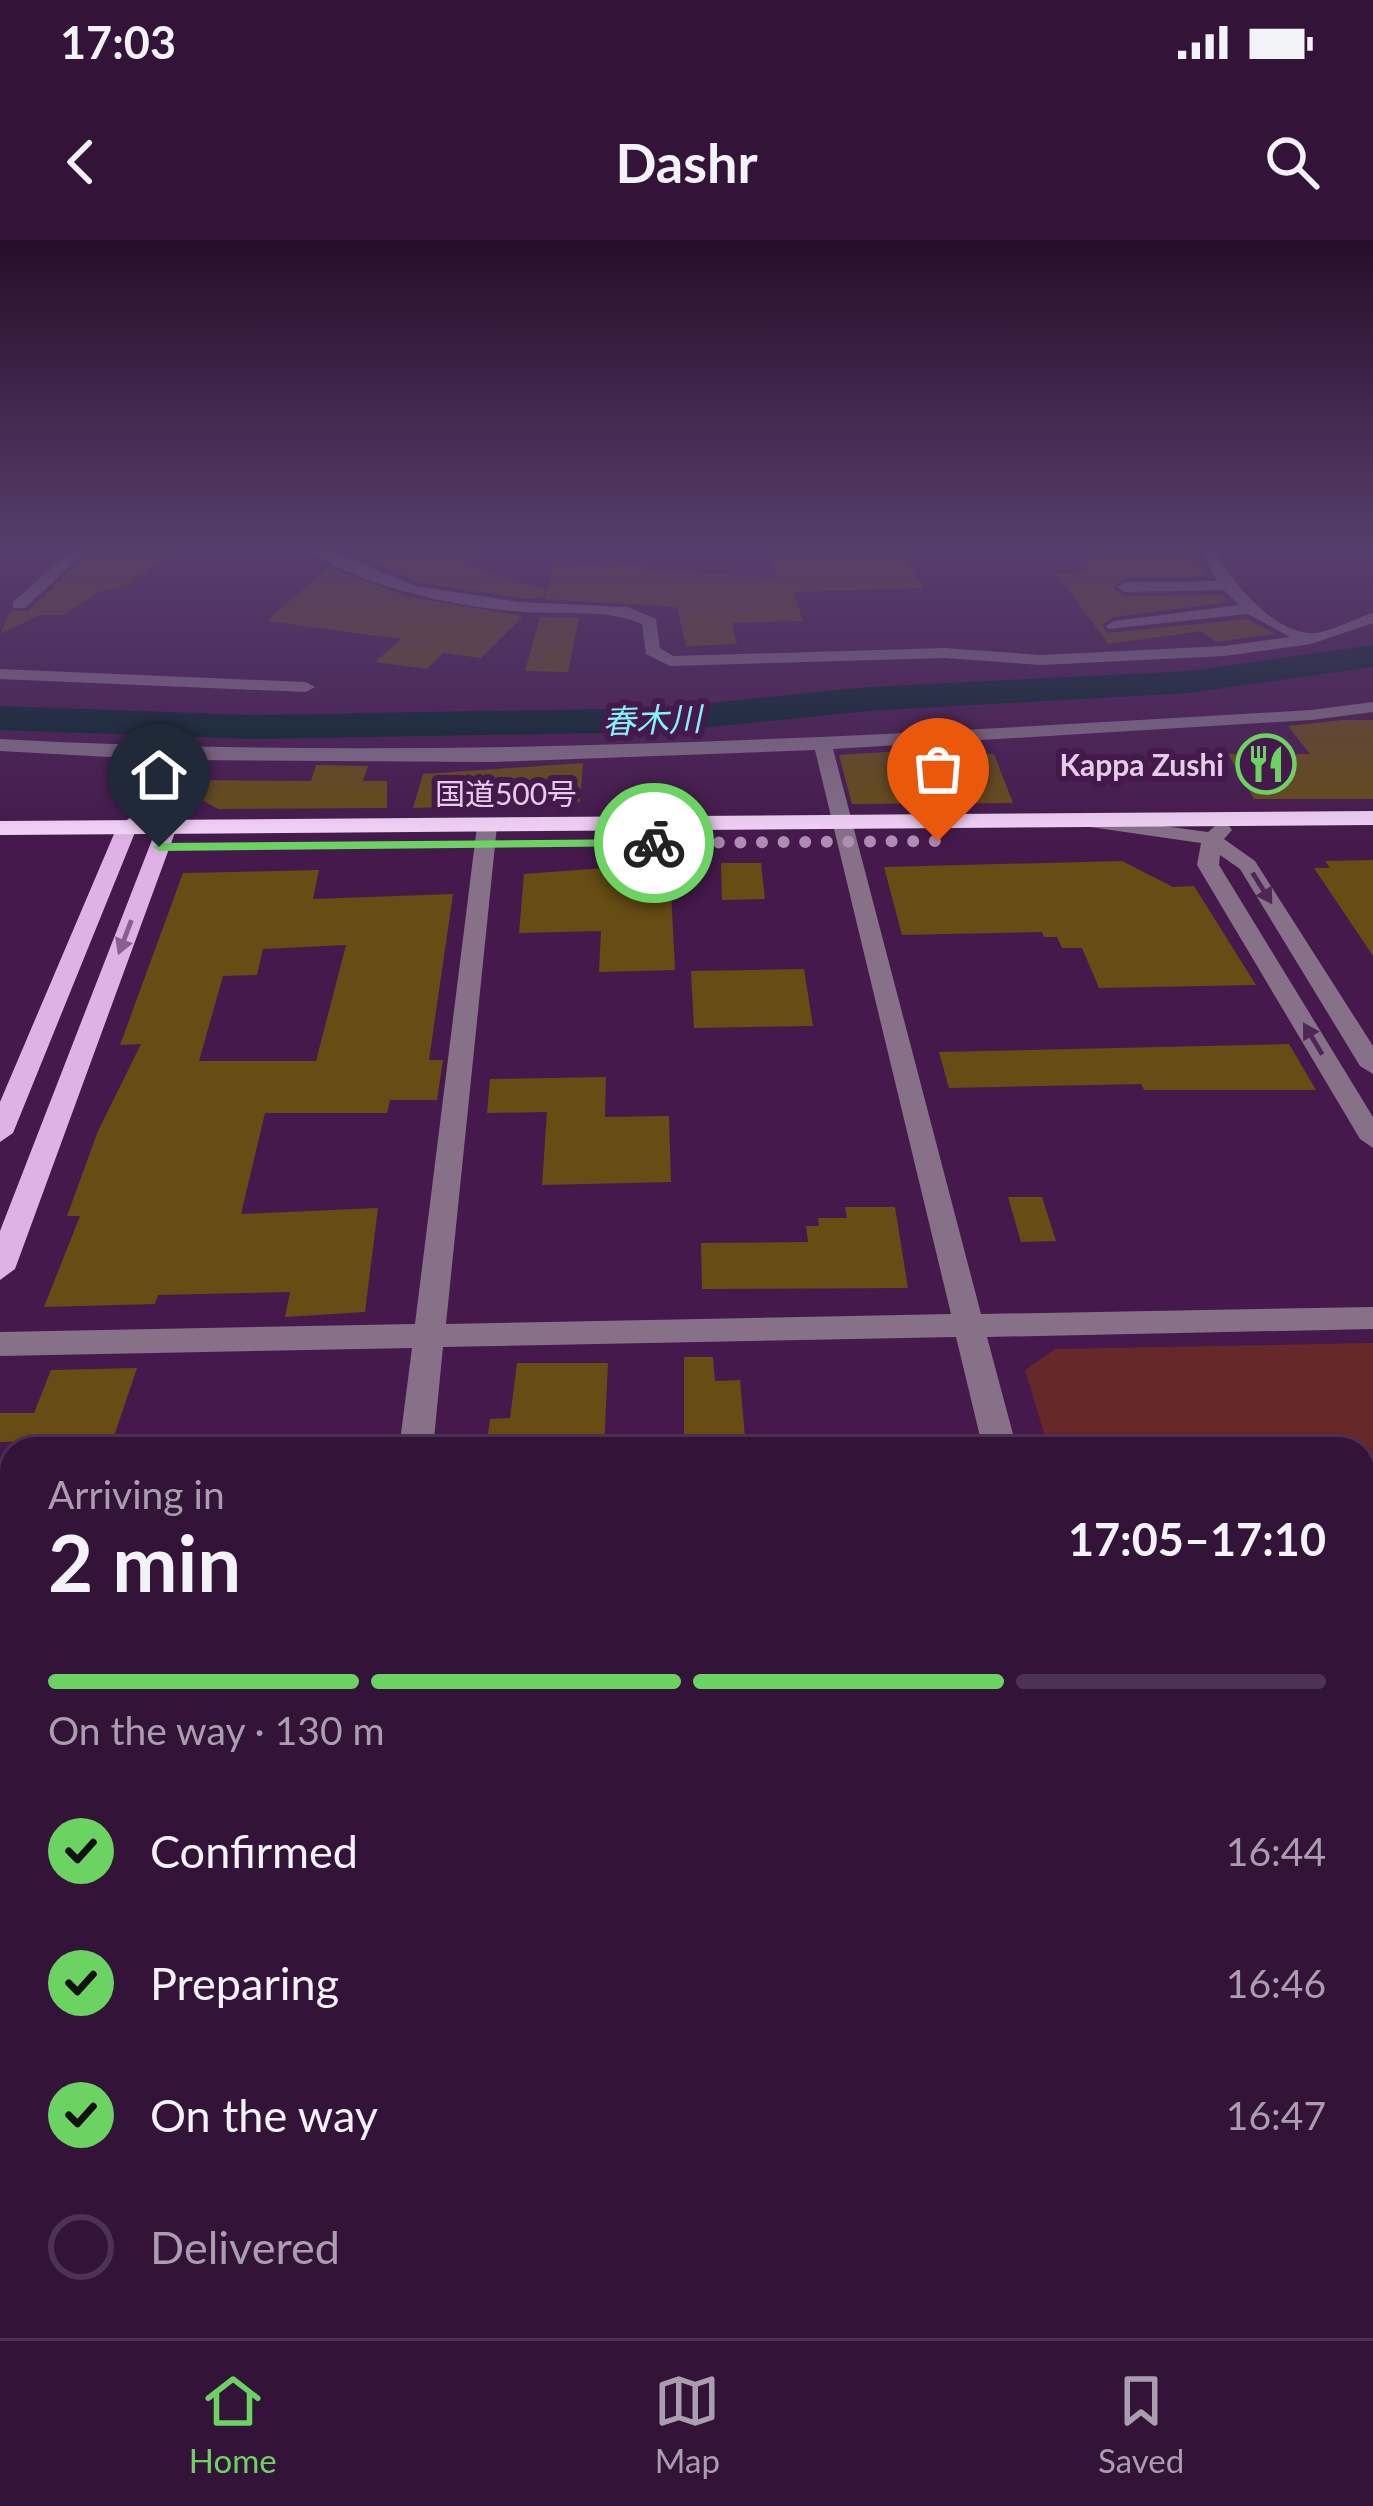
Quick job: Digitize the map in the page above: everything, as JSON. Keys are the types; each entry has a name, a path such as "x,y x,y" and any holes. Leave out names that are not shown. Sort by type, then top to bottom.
{"highway":[{"name":"国道500号","path":"845,832 1084,821 1373,818"},
{"name":"国道500号","path":"0,849 123,837 160,827 486,835 845,832 1373,839"},
{"name":"国道500号","path":"0,828 123,837"}],"main road":[{"path":"0,1133 123,837 160,827"},
{"path":"0,1269 160,827"}],"street":[{"path":"652,646 670,661 945,653 1041,660 1261,646"},
{"path":"0,674 306,687"},
{"path":"0,746 173,758 489,757 823,746 1311,715 1373,706"},
{"path":"823,746 997,1437"},
{"path":"160,827 173,758"},
{"path":"1257,819 1231,824 1212,840 1208,865 1373,1139"},
{"path":"1084,821 1187,832 1212,840 1248,865 1373,1066"},
{"path":"417,1437 486,835"},
{"path":"0,1344 1373,1318"}],"shaded area":[{"path":"1373,1343 1373,1437 1045,1437 1025,1370 1055,1349"}],"building":[{"path":"393,646 493,646 481,658 443,653 427,669 375,662"},
{"path":"532,646 573,646 568,672 525,671"},
{"path":"1373,720 1373,799 1254,799 1228,754 1310,754 1288,726"},
{"path":"994,754 1013,803 852,804 839,755"},
{"path":"583,763 580,802 413,808 423,774"},
{"path":"316,765 368,766 363,781 387,781 387,808 218,809 177,786 179,780 311,781"},
{"path":"1373,860 1373,956 1314,868 1330,868 1325,861"},
{"path":"1122,861 1173,887 1194,886 1256,985 1099,988 1082,948 1062,948 1057,937 1044,937 1042,932 902,935 884,867"},
{"path":"721,863 761,863 765,899 722,900"},
{"path":"631,866 631,876 657,876 657,890 671,890 675,970 599,972 601,931 519,933 524,874"},
{"path":"319,870 313,899 453,894 429,1060 443,1060 437,1100 390,1100 387,1113 265,1113 241,1214 378,1208 365,1312 285,1317 290,1292 158,1295 155,1304 44,1307 80,1216 67,1216 98,1131 141,1044 120,1045 183,873","holes":["346,945 316,1061 199,1061 223,976 257,975 263,949"]},
{"path":"804,969 813,1026 694,1028 691,971"},
{"path":"1289,1044 1316,1090 1144,1090 1141,1084 949,1088 939,1052"},
{"path":"606,1077 605,1117 669,1116 671,1182 542,1185 547,1112 487,1113 490,1079"},
{"path":"1008,1197 1042,1197 1056,1241 1021,1242"},
{"path":"845,1207 895,1207 908,1288 702,1289 701,1243 808,1242 806,1226 819,1226 818,1218 847,1218"},
{"path":"684,1357 713,1357 715,1381 740,1380 745,1437 684,1437"},
{"path":"517,1363 608,1363 605,1437 488,1437 490,1419 510,1418"},
{"path":"137,1368 114,1437 0,1437 0,1413 34,1413 51,1370"}],"waterway":[{"name":"春木川","path":"0,718 253,727 662,720 868,699 1188,682 1373,656"}],"way so far":[{"path":"654,843 938,841"}],"place":[{"name":"Kappa Zushi","path":"1266,764"}],"route":[{"path":"159,847 654,843"}]}
